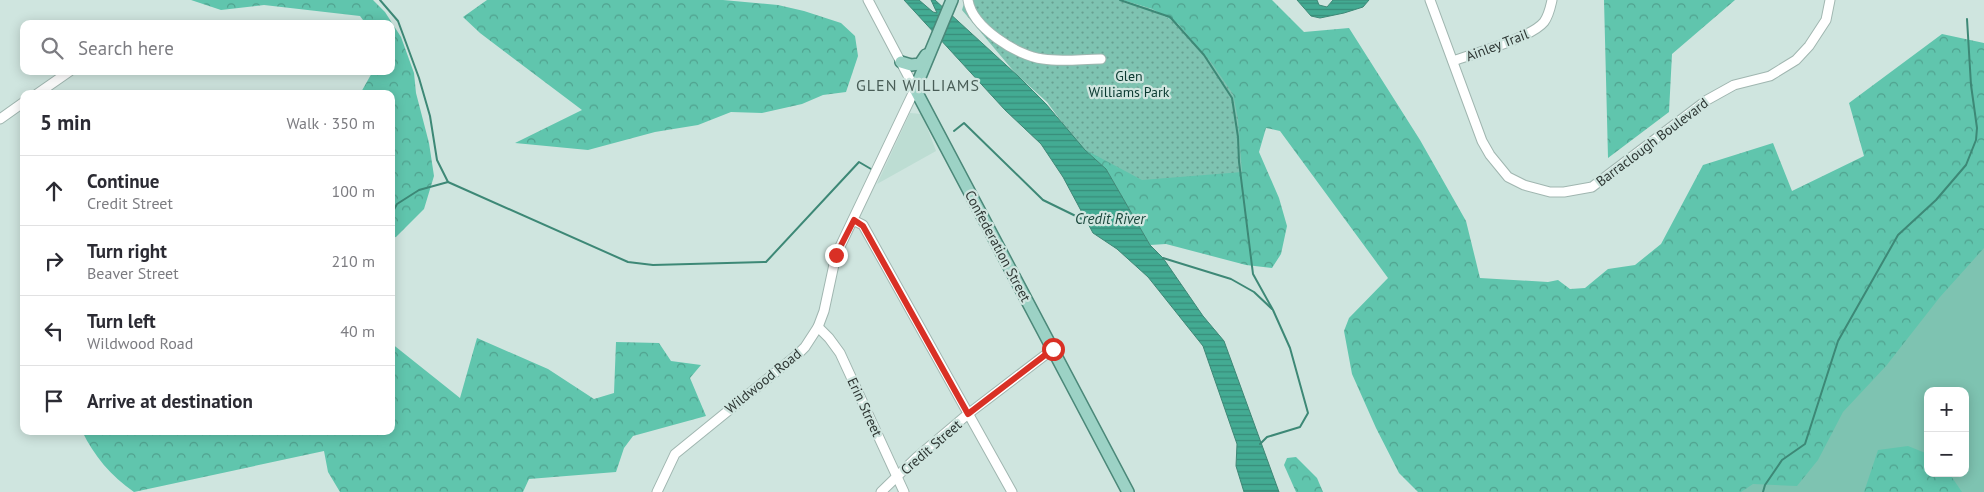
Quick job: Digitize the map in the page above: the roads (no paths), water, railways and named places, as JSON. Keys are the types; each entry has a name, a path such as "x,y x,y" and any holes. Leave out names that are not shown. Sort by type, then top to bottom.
{"main road":[{"path":"915,89 952,0"},
{"path":"901,62 912,65 920,64 934,44"},
{"name":"Confederation Street","path":"915,89 1128,492"}],"street":[{"name":"Confederation Street","path":"868,0 915,89"},
{"path":"968,0 973,15 990,33 1025,55 1043,59 1101,59"},
{"name":"Barraclough Boulevard","path":"1430,0 1482,141 1490,155 1508,177 1538,190 1564,192 1592,187 1707,100 1734,85 1770,76 1796,60 1809,46 1826,20 1830,0"},
{"name":"Ainley Trail","path":"1453,61 1531,32 1542,24 1550,13 1552,0"},
{"path":"42,90 64,75"},
{"name":"Wildwood Road","path":"657,492 676,454 798,354 818,327 824,311 836,255 915,89"},
{"path":"0,119 20,108"},
{"path":"854,220 863,226 868,234 1012,492"},
{"name":"Erin Street","path":"818,327 830,338 840,353 904,492"},
{"name":"Credit Street","path":"881,492 968,414 1053,349"}],"water":[{"name":"Credit River","path":"904,0 919,0 933,12 937,13 931,0 935,0 1018,76 1046,104 1085,150 1106,169 1150,245 1163,258 1203,316 1224,341 1279,492 1244,492 1236,466 1237,444 1203,346 1148,277 1117,249 1093,233 1063,177 1041,144 1005,110"},
{"path":"1297,0 1317,0 1319,5 1327,7 1333,0 1369,0 1363,7 1320,18 1311,16"}],"waterway":[{"path":"380,0 398,21 419,78 430,116 437,160 448,182"},
{"path":"1120,0 1170,17 1204,55 1232,98 1253,274 1273,310 1290,348 1308,413 1300,427 1267,437 1260,444"},
{"path":"1763,492 1765,485 1782,460 1805,444 1838,341 1898,235 1936,200 1966,165 1976,140 1977,128 1971,85 1967,19"},
{"path":"954,131 964,123 1043,200 1088,222"},
{"path":"395,208 397,204 419,190 448,182 628,262 653,265 766,262 859,162 871,169"},
{"path":"1163,258 1231,279 1254,292 1272,309"}],"district":[{"name":"GLEN WILLIAMS","path":"918,85"}],"park label":[{"name":"Glen Williams Park","path":"1129,84"}]}
